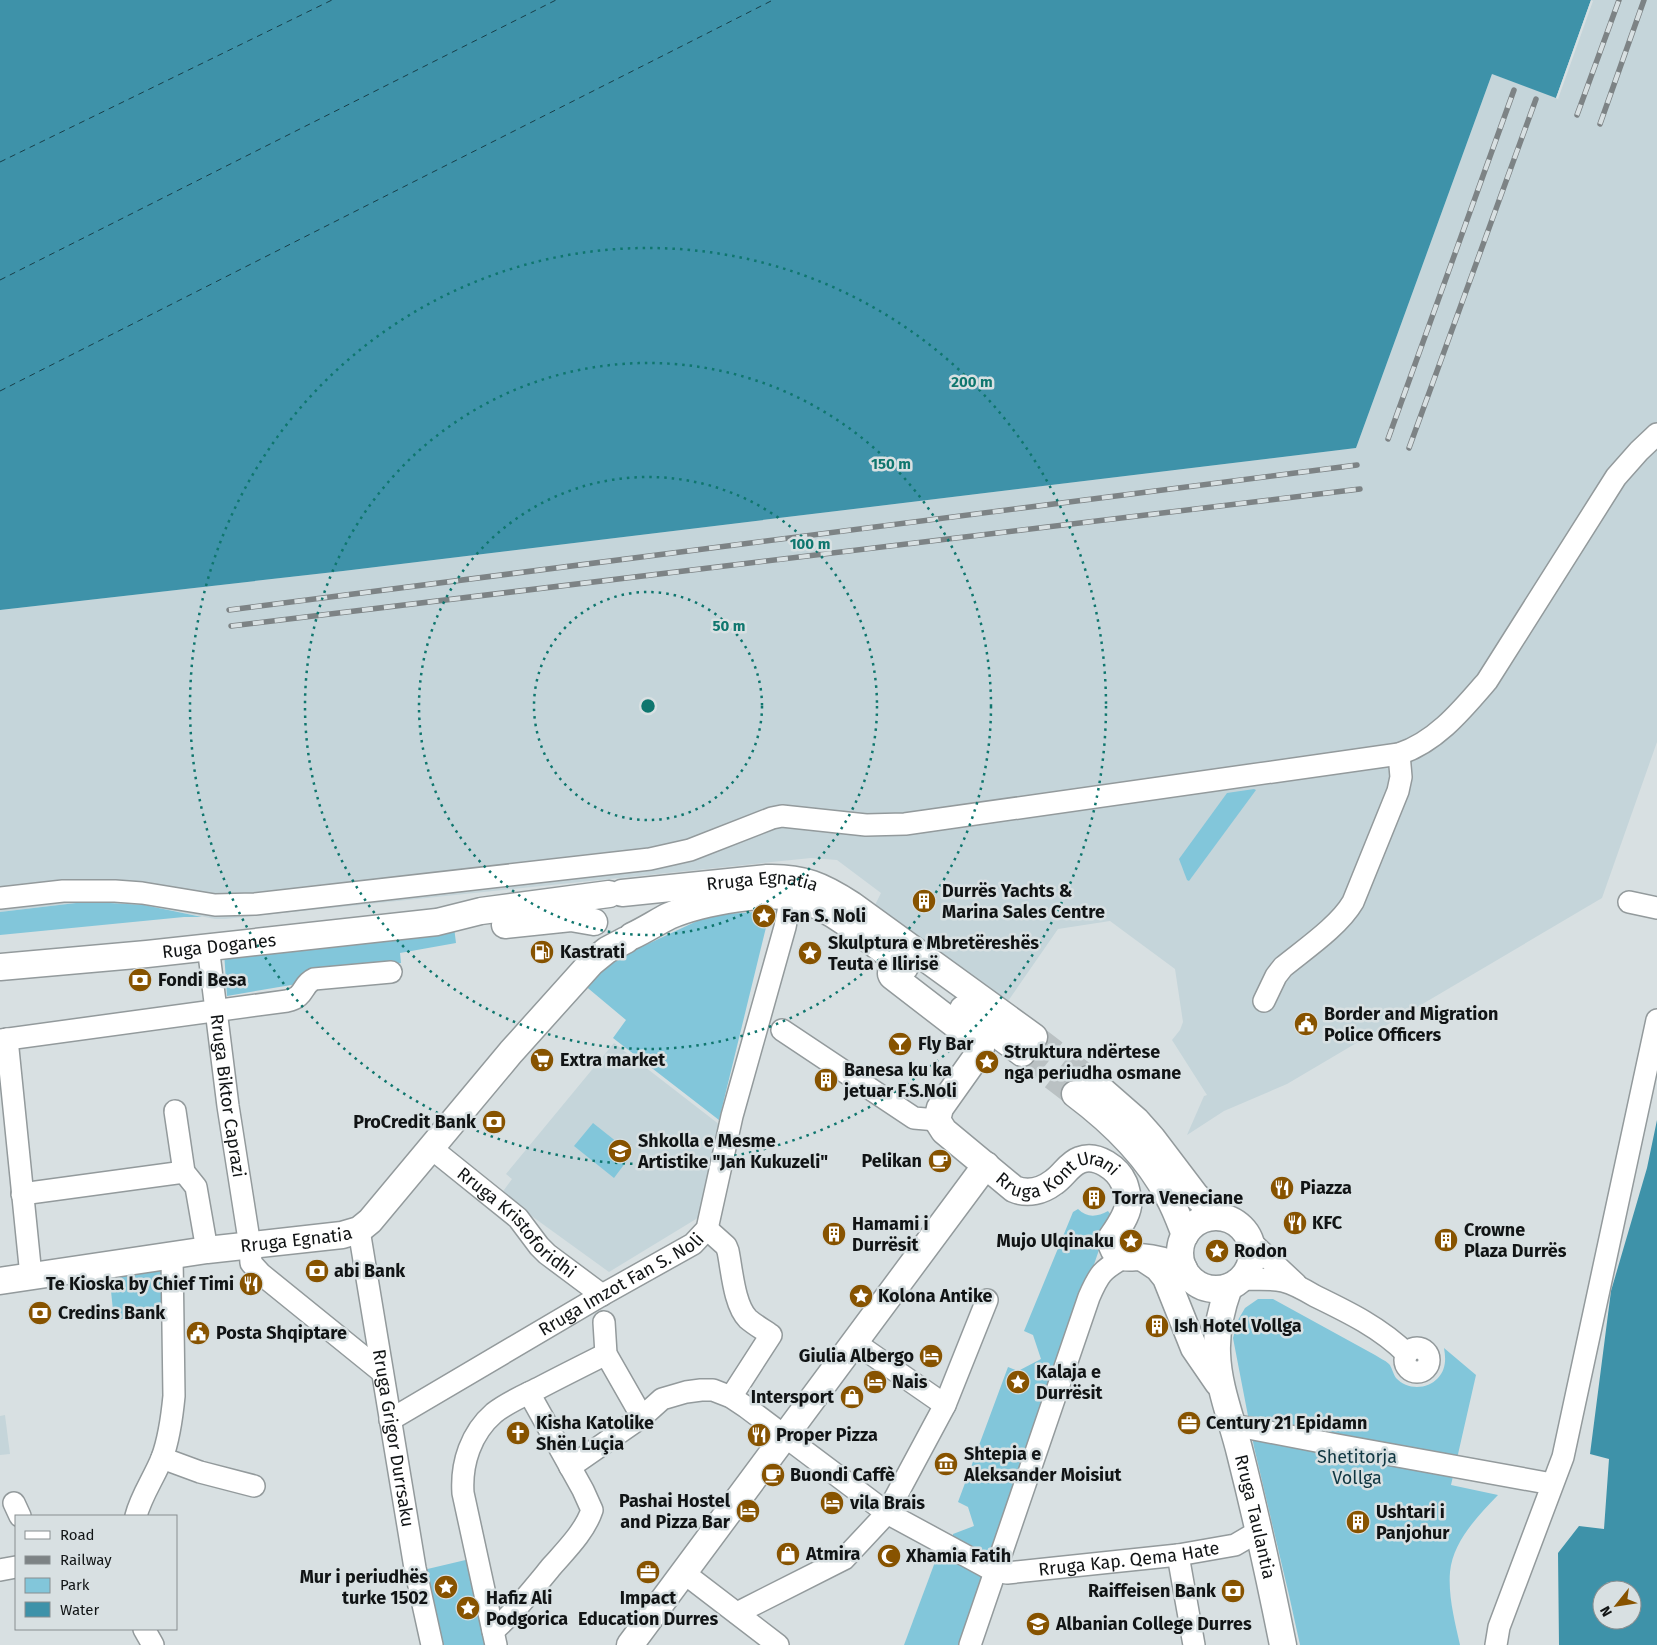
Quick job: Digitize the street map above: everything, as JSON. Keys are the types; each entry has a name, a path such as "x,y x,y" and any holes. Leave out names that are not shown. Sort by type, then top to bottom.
{"main road":[{"name":"Rruga Egnatia","path":"0,1281 206,1250 342,1235 360,1230 511,1052 591,963 607,950 670,916 696,907 766,895 791,896 802,899 826,910 892,957 1028,1045 852,904 823,887 796,880 768,878 616,894 481,910 436,922"},
{"path":"616,894 634,899 641,912 640,925 629,938 619,941 608,940 600,933 595,926 593,915 595,908 603,897 616,894"},
{"path":"436,922 503,925 571,918 595,926"},
{"name":"Ruga Doganes","path":"0,968 436,922"},
{"name":"Rruga Egnatia","path":"511,1052 554,984 579,953 595,926"},
{"path":"630,1645 986,1165 944,1131 937,1120 940,1108 980,1053 981,1048 975,1040 892,976 892,957"},
{"path":"1125,1251 1168,1262 1187,1274 1199,1285 1219,1289 1235,1283 1246,1272 1252,1257 1249,1240 1241,1228 1231,1221 1220,1217 1196,1196 1137,1121 1082,1087 1108,1121 1153,1172 1174,1206 1185,1235"},
{"name":"Rruga Kont Urani","path":"986,1165 1014,1189 1022,1192 1031,1192 1054,1182 1068,1167 1082,1159 1097,1159 1112,1168 1124,1182 1129,1201 1122,1222 1125,1251"},
{"path":"1187,1274 1180,1252 1181,1243 1185,1235 1191,1227 1200,1221 1220,1217"},
{"path":"1125,1251 1158,1268 1166,1278 1194,1348 1223,1390"},
{"name":"Rruga Taulantia","path":"1187,1274 1195,1324 1207,1357 1223,1390"},
{"name":"Rruga Taulantia","path":"1235,1283 1220,1310 1217,1355 1223,1390 1259,1530 1283,1645"}],"street":[{"path":"0,898 63,891 115,891 142,893 215,905 255,904 650,859 690,850 772,818 782,816 866,825 905,824 1399,754 1435,734 1462,710 1487,681 1616,477 1638,451 1657,434"},
{"path":"1264,1001 1282,967 1339,920 1353,902 1398,792 1401,777 1399,754"},
{"name":"Rruga Imzot Fan S. Noli","path":"390,1420 602,1295 693,1244 706,1229 732,1116 785,927 791,896"},
{"path":"1629,902 1657,908"},
{"name":"Rruga Biktor Caprazi","path":"208,946 228,1106 251,1262 261,1274 382,1372"},
{"path":"31,1276 3,1039 294,1000 299,997 310,980 391,972"},
{"path":"1496,1645 1499,1627 1562,1457 1657,1020"},
{"path":"782,1030 914,1118 937,1120"},
{"path":"175,1111 184,1172 196,1187 206,1250"},
{"name":"Rruga Kristoforidhi","path":"431,1148 518,1218 547,1254 602,1295"},
{"path":"22,1194 184,1172"},
{"path":"706,1229 726,1246 740,1307 748,1319 772,1335 731,1397"},
{"name":"Rruga Grigor Durrsaku","path":"360,1230 415,1568 432,1645"},
{"path":"1249,1240 1300,1287"},
{"name":"Rruga Kont Urani","path":"970,1645 1089,1297 1095,1264 1125,1251"},
{"path":"136,1515 139,1503 162,1458 169,1433 174,1396 172,1256"},
{"path":"1235,1283 1270,1279 1284,1281 1300,1287 1338,1306 1392,1339 1407,1354"},
{"path":"737,1613 844,1559 887,1513 945,1405 987,1300"},
{"path":"604,1322 606,1354 642,1418"},
{"path":"854,1342 945,1405"},
{"path":"494,1638 463,1493 462,1479 469,1449 483,1425 502,1408 606,1354"},
{"path":"570,1467 642,1418 662,1399 686,1392 714,1390 746,1406 887,1513 994,1572"},
{"path":"494,1638 575,1538 589,1519 592,1510 529,1393"},
{"path":"1233,1425 1337,1446 1552,1484"},
{"path":"162,1458 200,1472 254,1486"},
{"name":"Rruga Kap. Qema Hate","path":"994,1572 1008,1573 1178,1555 1235,1544 1259,1530"},
{"path":"1178,1555 1194,1645"},
{"path":"0,1570 15,1567"},
{"path":"684,1573 778,1645"},
{"path":"145,1630 153,1645"}],"shaded area":[{"path":"1591,0 1657,0 1657,742 1602,898 1287,1084 1224,1111 1187,1135 1204,1096 1207,1095 1172,1040 1180,1030 1183,1022 1175,969 1110,921 1058,929 1006,1004 874,907 881,893 837,860 811,858 225,919 215,919 144,905 110,903 76,903 0,912 0,610 343,571 1356,448 1492,74 1556,97"},
{"name":"Shkolla e Mesme Artistike \"Jan Kukuzeli\"","path":"614,1043 720,1125 701,1216 609,1272 501,1194 512,1179 506,1174"},
{"path":"5,1415 10,1454 0,1455 0,1416"}],"green space":[{"path":"1256,790 1189,881 1187,880 1179,859 1227,793"},
{"path":"76,903 144,905 202,917 184,917 0,935 0,912"},
{"path":"770,911 719,1120 613,1038 626,1020 583,984 607,963 710,915"},
{"path":"454,927 456,943 400,953 401,963 306,973 297,984 227,996 224,952"},
{"path":"593,1123 632,1154 614,1178 574,1146"},
{"path":"1078,1209 1089,1215 1108,1211 1111,1215 992,1562 953,1541 953,1534 974,1526 968,1507 958,1502 1008,1367 1018,1371 1041,1359 1033,1335 1024,1331 1073,1212"},
{"path":"165,1265 167,1314 114,1320 109,1272"},
{"name":"Shetitorja Vollga","path":"1258,1299 1273,1299 1386,1361 1396,1378 1406,1385 1417,1387 1428,1385 1438,1378 1445,1364 1444,1348 1476,1375 1451,1485 1498,1495 1482,1512 1461,1540 1452,1561 1450,1590 1460,1645 1300,1645 1254,1447 1233,1338 1238,1320 1245,1308"},
{"path":"938,1554 982,1577 961,1645 904,1645"},
{"path":"474,1558 493,1645 436,1645 419,1571"}],"water":[{"path":"0,0 1591,0 1556,98 1492,74 1356,448 343,571 0,610"},
{"path":"1657,1120 1657,1645 1559,1645 1558,1553 1579,1526 1604,1529 1609,1459 1590,1454 1611,1291 1647,1168"}],"pier":[{"path":"1591,0 1593,1 1558,99 1556,98"}],"ferry route":[{"path":"0,162 332,0"},
{"path":"0,280 556,0"},
{"path":"0,391 773,0"}],"tunnel":[{"path":"1034,1037 1089,1079"},
{"path":"1022,1053 1075,1094"}],"railway":[{"path":"1577,115 1619,0"},
{"path":"1600,124 1644,0"},
{"path":"1388,439 1514,90"},
{"path":"1409,448 1536,99"},
{"path":"229,610 1357,465"},
{"path":"231,626 1360,489"}],"place":[{"name":"Durrës Yachts & Marina Sales Centre","path":"924,901"},
{"name":"Fan S. Noli","path":"764,916"},
{"name":"Kastrati","path":"542,952"},
{"name":"Skulptura e Mbretëreshës Teuta e Ilirisë","path":"810,953"},
{"name":"Fondi Besa","path":"140,980"},
{"name":"Border and Migration Police Officers","path":"1306,1024"},
{"name":"Fly Bar","path":"900,1044"},
{"name":"Extra market","path":"542,1060"},
{"name":"Struktura ndërtese nga periudha osmane","path":"987,1062"},
{"name":"Banesa ku ka jetuar F.S.Noli","path":"826,1080"},
{"name":"ProCredit Bank","path":"494,1122"},
{"name":"Shkolla e Mesme Artistike \"Jan Kukuzeli\"","path":"620,1151"},
{"name":"Pelikan","path":"940,1161"},
{"name":"Piazza","path":"1282,1188"},
{"name":"Torra Veneciane","path":"1094,1198"},
{"name":"KFC","path":"1295,1223"},
{"name":"Hamami i Durrësit","path":"834,1234"},
{"name":"Crowne Plaza Durrës","path":"1446,1240"},
{"name":"Mujo Ulqinaku","path":"1131,1241"},
{"name":"Rodon","path":"1217,1251"},
{"name":"abi Bank","path":"317,1271"},
{"name":"Te Kioska by Chief Timi","path":"251,1284"},
{"name":"Kolona Antike","path":"861,1296"},
{"name":"Credins Bank","path":"40,1313"},
{"name":"Ish Hotel Vollga","path":"1157,1326"},
{"name":"Posta Shqiptare","path":"198,1333"},
{"name":"Giulia Albergo","path":"931,1356"},
{"name":"Nais","path":"875,1382"},
{"name":"Kalaja e Durrësit","path":"1018,1382"},
{"name":"Intersport","path":"852,1397"},
{"name":"Century 21 Epidamn","path":"1189,1423"},
{"name":"Kisha Katolike Shën Luçia","path":"518,1433"},
{"name":"Proper Pizza","path":"759,1435"},
{"name":"Shtepia e Aleksander Moisiut","path":"946,1464"},
{"name":"Buondi Caffè","path":"773,1475"},
{"name":"vila Brais","path":"832,1503"},
{"name":"Pashai Hostel and Pizza Bar","path":"748,1511"},
{"name":"Ushtari i Panjohur","path":"1358,1522"},
{"name":"Atmira","path":"788,1554"},
{"name":"Xhamia Fatih","path":"889,1556"},
{"name":"Impact Education Durres","path":"648,1572"},
{"name":"Mur i periudhës turke 1502","path":"446,1587"},
{"name":"Raiffeisen Bank","path":"1233,1591"},
{"name":"Hafiz Ali Podgorica","path":"468,1608"},
{"name":"Albanian College Durres","path":"1038,1624"}]}
